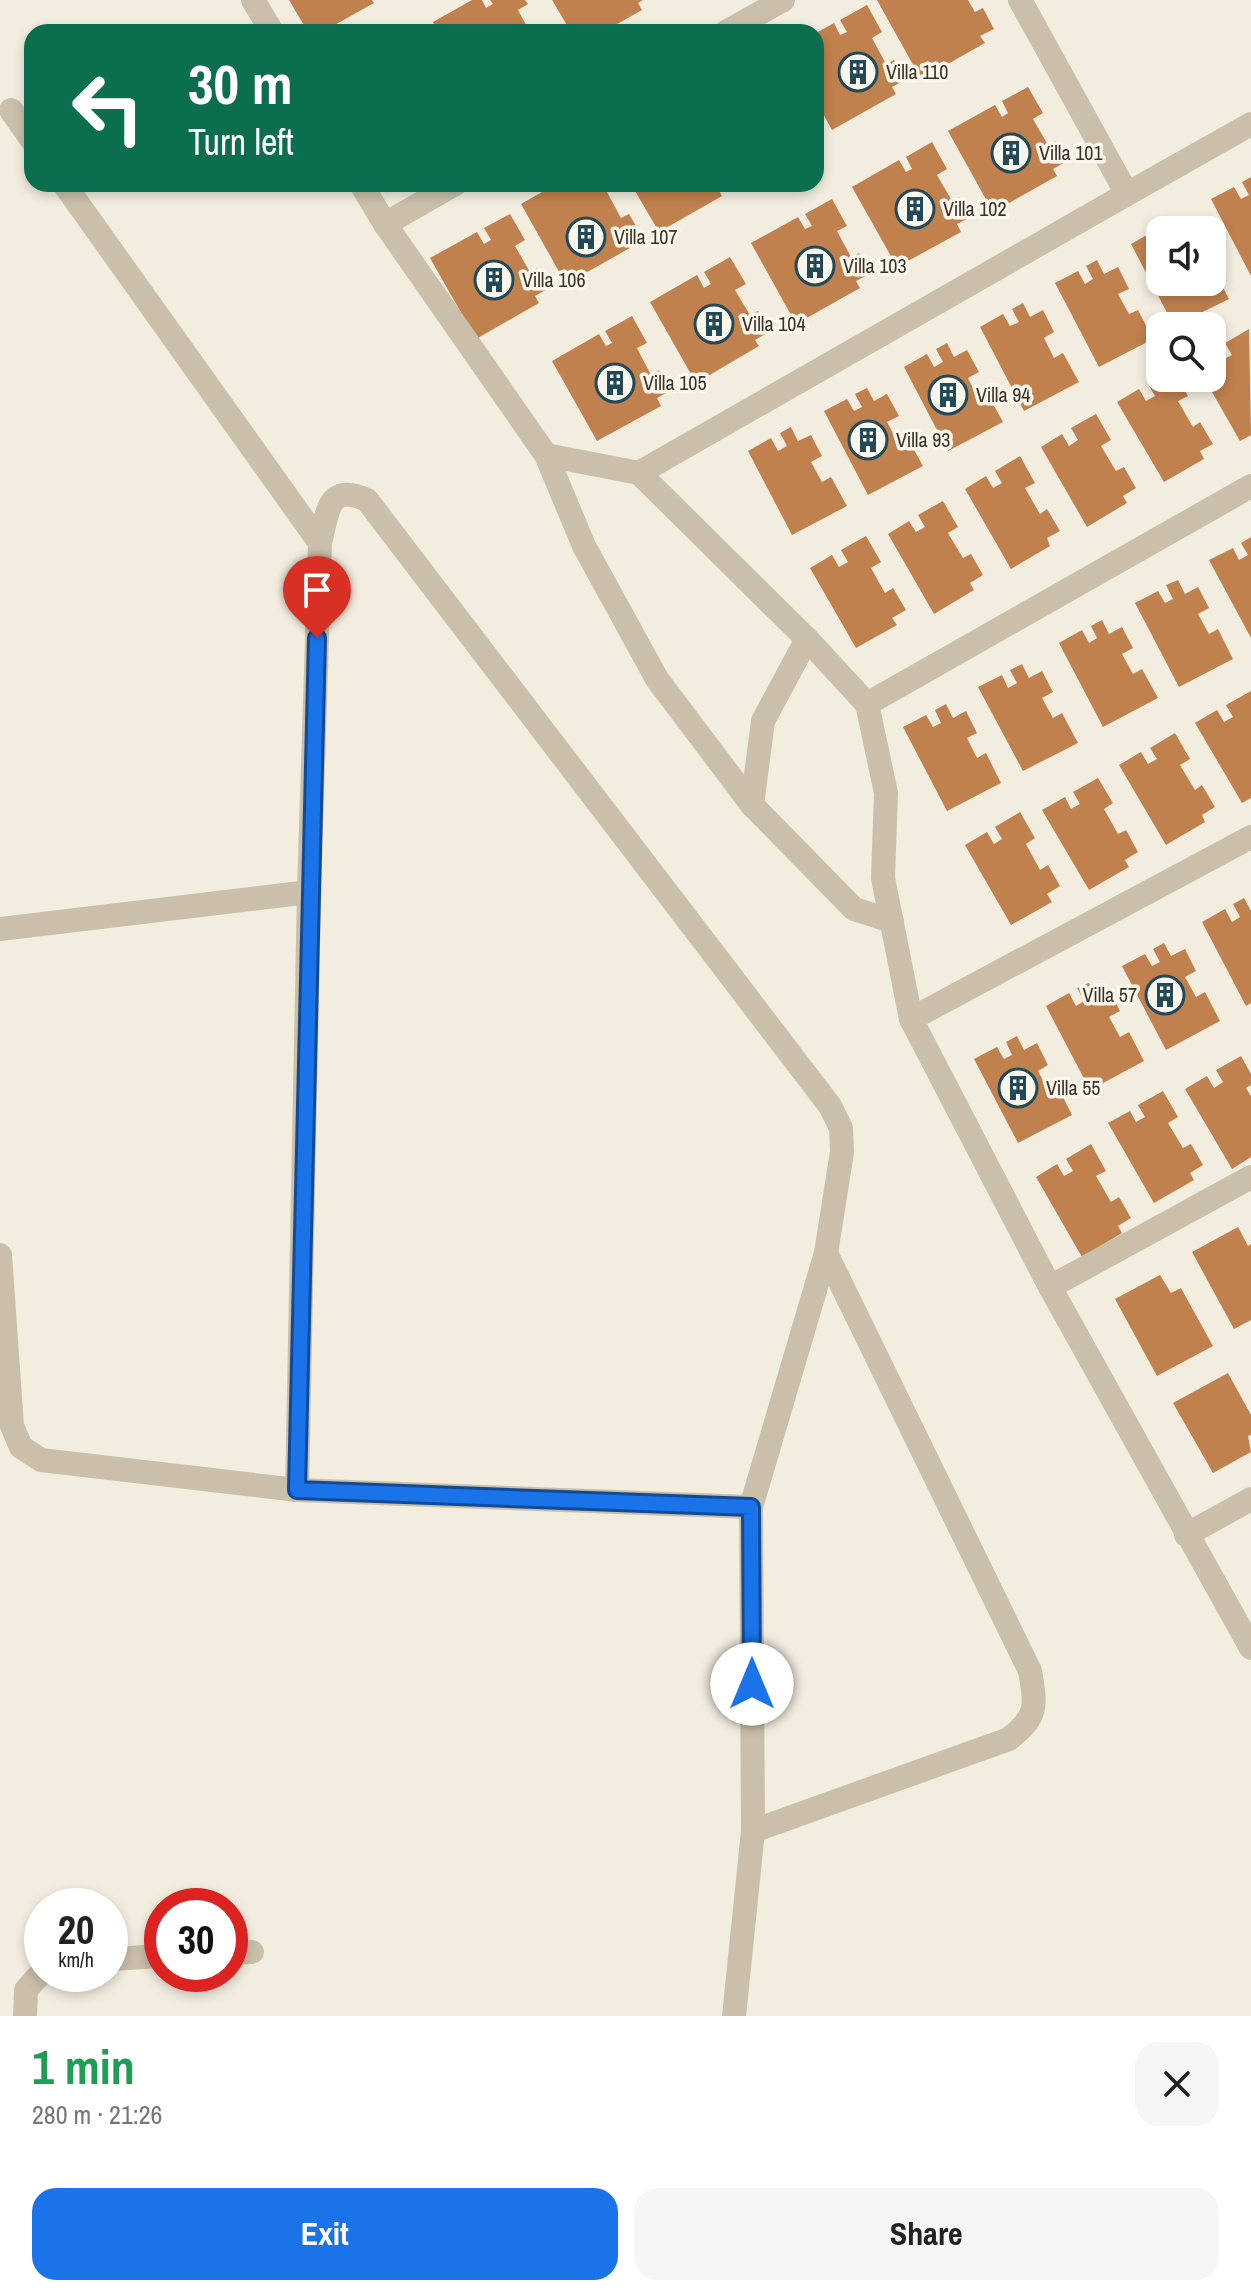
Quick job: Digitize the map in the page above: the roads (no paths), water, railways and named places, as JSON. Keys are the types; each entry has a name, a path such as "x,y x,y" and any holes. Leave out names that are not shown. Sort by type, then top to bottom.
{"street":[{"path":"253,0 267,24"},
{"path":"740,24 783,0"},
{"path":"1020,0 1127,194"},
{"path":"11,110 24,129"},
{"path":"639,473 1251,124"},
{"path":"70,192 320,543"},
{"path":"366,192 546,455 584,546 657,679 752,805 854,909 892,921"},
{"path":"385,224 441,192"},
{"path":"546,455 639,473 807,639 867,704 886,793 883,878 911,1019 1050,1287 1251,1648"},
{"path":"867,704 1251,486"},
{"path":"297,1490 309,892 320,543 332,500 341,493 351,493 367,500 830,1106 841,1128 842,1152 826,1253 751,1507 753,1831 734,2016"},
{"path":"752,805 763,721 807,639"},
{"path":"911,1019 1251,837"},
{"path":"0,929 309,892"},
{"path":"1050,1287 1251,1177"},
{"path":"753,1831 1009,1739 1028,1723 1035,1700 1030,1671 826,1253"},
{"path":"0,1255 12,1426 21,1447 41,1460 297,1490 751,1507"},
{"path":"1186,1535 1251,1499"},
{"path":"25,2016 26,1992"}],"place":[{"name":"Villa 110","path":"858,72"},
{"name":"Villa 101","path":"1011,153"},
{"name":"Villa 102","path":"915,209"},
{"name":"Villa 107","path":"586,237"},
{"name":"Villa 103","path":"815,266"},
{"name":"Villa 106","path":"494,280"},
{"name":"Villa 104","path":"714,324"},
{"name":"Villa 105","path":"615,383"},
{"name":"Villa 94","path":"948,395"},
{"name":"Villa 93","path":"868,440"},
{"name":"Villa 57","path":"1165,995"},
{"name":"Villa 55","path":"1018,1088"}]}
